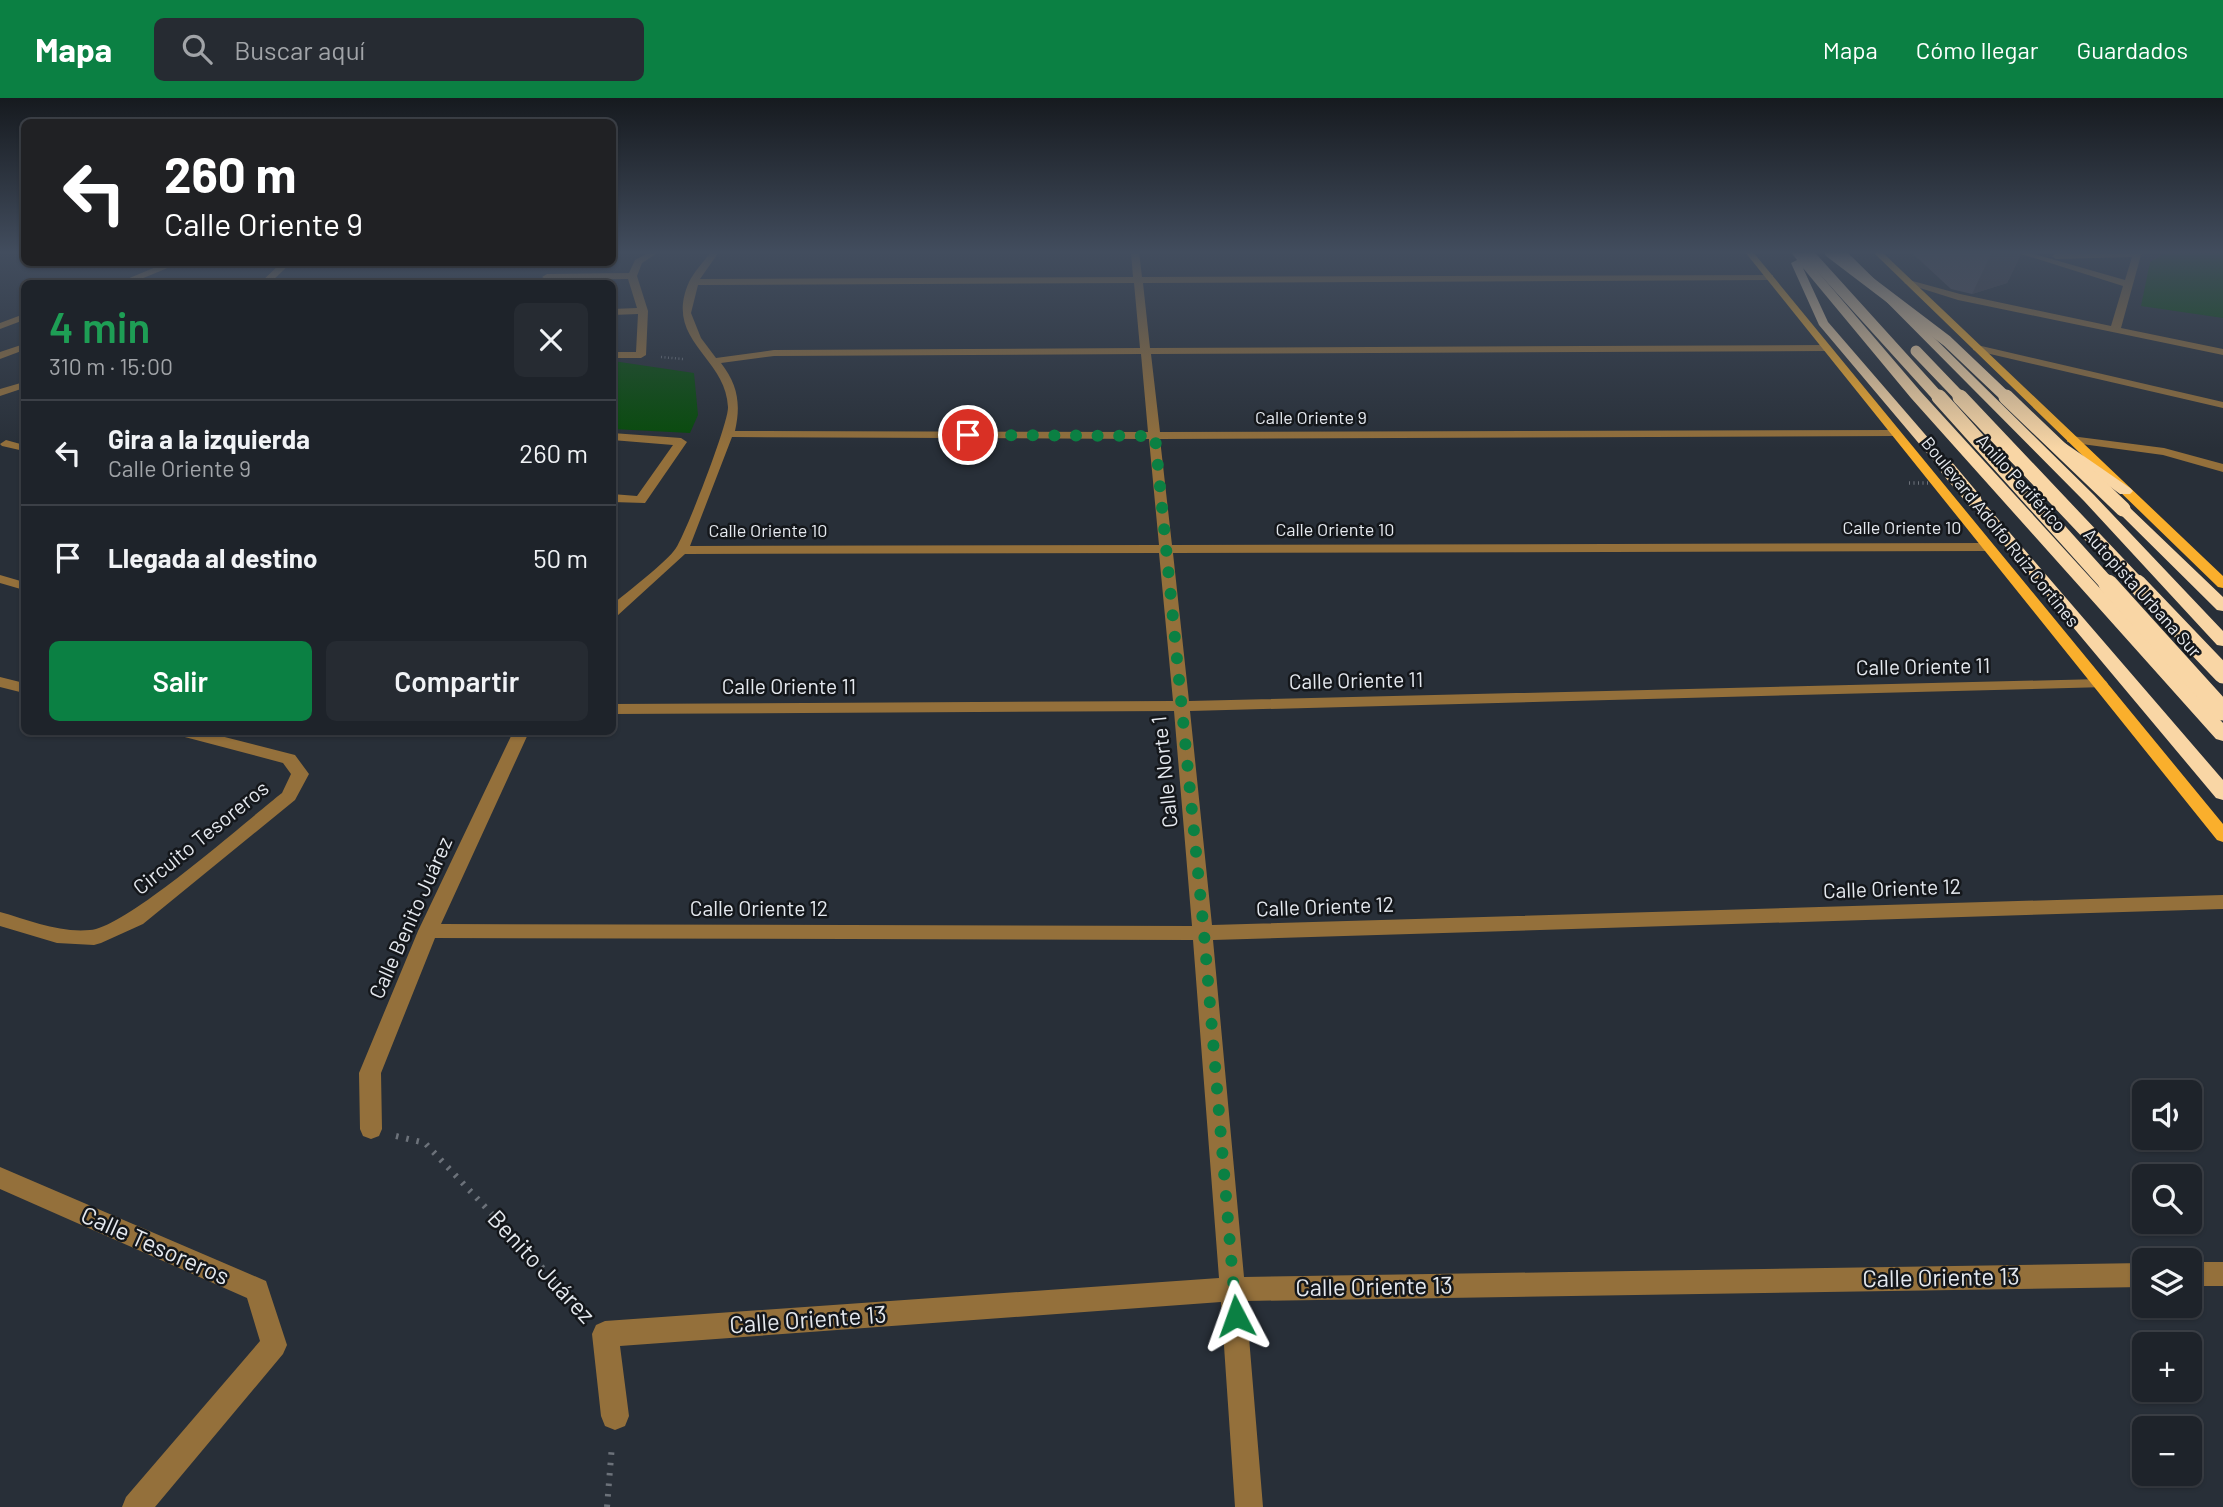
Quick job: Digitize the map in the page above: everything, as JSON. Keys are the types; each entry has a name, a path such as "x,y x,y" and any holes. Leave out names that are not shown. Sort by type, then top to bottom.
{"highway":[{"path":"1821,318 2223,793"},
{"name":"Anillo Periférico","path":"1852,318 1916,394 2223,735"},
{"name":"Autopista Urbana Sur","path":"1867,318 2223,711"},
{"name":"Autopista Urbana Sur","path":"1883,318 2223,674"},
{"name":"Anillo Periférico","path":"1908,318 2089,498 2223,641"},
{"path":"1916,318 1947,341 2223,606"},
{"path":"1965,374 2125,491"}],"main road":[{"name":"Boulevard Adolfo Ruiz Cortines","path":"1802,318 2223,836"},
{"path":"1946,318 2223,584"}],"street":[{"path":"0,326 21,318"},
{"path":"616,355 641,355 643,318"},
{"path":"616,609 682,550 734,409 728,380 716,361 696,339 688,318"},
{"name":"Calle Norte 1","path":"1142,318 1204,933 1249,1507"},
{"path":"2057,318 2223,352"},
{"path":"2115,330 2118,318"},
{"path":"0,348 19,349"},
{"path":"716,361 774,353 1826,348"},
{"path":"1977,348 2223,405"},
{"path":"0,356 19,349"},
{"path":"0,380 21,379"},
{"path":"0,393 21,386"},
{"name":"Calle Oriente 9","path":"727,434 1155,436 1895,433"},
{"path":"616,436 681,442 641,500 616,498"},
{"path":"2071,440 2164,452 2223,468"},
{"path":"6,444 21,447"},
{"name":"Calle Oriente 10","path":"682,550 1988,547"},
{"path":"0,579 21,585"},
{"path":"0,681 21,687"},
{"name":"Calle Oriente 11","path":"616,709 1181,706 2100,684"},
{"name":"Circuito Tesoreros","path":"0,919 57,936 94,938 136,919 289,796 300,774 289,759 198,735"},
{"name":"Calle Benito Juárez","path":"372,1129 370,1073 428,931 520,735"},
{"name":"Calle Oriente 12","path":"428,931 1204,933 2223,902"},
{"name":"Calle Tesoreros","path":"0,1178 257,1290 274,1345 136,1507"},
{"path":"2202,1274 2223,1273"},
{"name":"Calle Oriente 13","path":"605,1334 1234,1289 2132,1275"},
{"name":"Benito Juárez","path":"605,1334 615,1416"}],"path":[{"path":"641,355 716,361"},
{"name":"Benito Juárez","path":"372,1129 425,1143 605,1334"},
{"path":"607,1507 615,1416"}],"green space":[{"path":"616,361 694,373 698,415 690,433 616,429"}],"route":[{"path":"968,435 1155,436 1204,933 1236,1316"}]}
